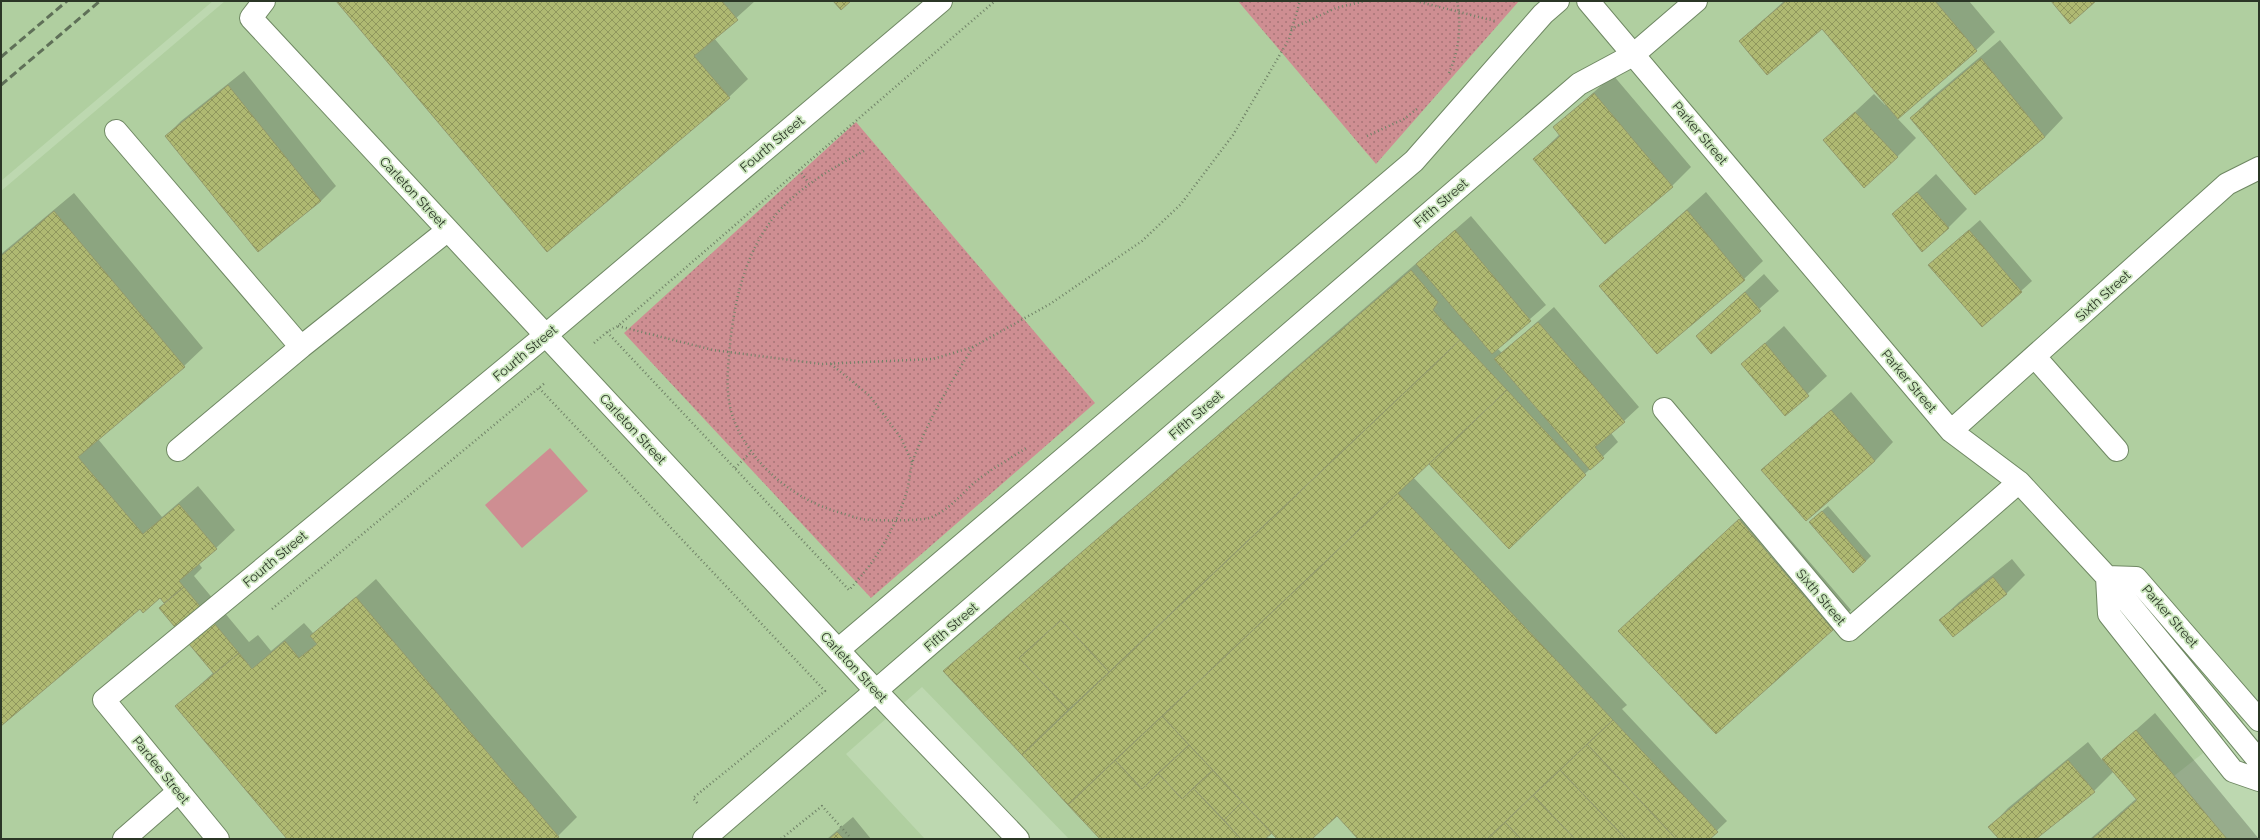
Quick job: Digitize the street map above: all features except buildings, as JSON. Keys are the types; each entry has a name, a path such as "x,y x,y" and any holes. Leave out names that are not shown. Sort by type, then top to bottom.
{"street":[{"name":"Carleton Street","path":"264,1 251,18 877,692 1018,839"},
{"name":"Fourth Street","path":"104,700 546,335 941,1"},
{"path":"838,650 1414,161 1543,14 1558,1"},
{"name":"Parker Street","path":"1588,1 1951,432 2019,482 2107,577 2136,578 2259,720"},
{"name":"Fifth Street","path":"709,834 877,692 1579,84 1633,55 1696,1"},
{"path":"116,130 301,347"},
{"name":"Sixth Street","path":"1951,432 2227,184 2259,168"},
{"path":"178,450 301,347 448,230"},
{"path":"2035,357 2117,450"},
{"name":"Sixth Street","path":"1664,409 1849,630 2019,482"},
{"path":"2107,577 2259,761"},
{"path":"2107,577 2109,614 2233,771 2259,780"},
{"name":"Pardee Street","path":"104,700 218,839"},
{"path":"124,839 179,791"}],"path":[{"path":"973,348 930,422 912,462 910,481 898,519 876,558 849,590 607,332 618,326 995,1"},
{"path":"618,326 713,350 831,364 934,359 973,348 1050,304 1136,246 1181,204 1233,134 1289,39 1300,1"},
{"path":"1291,29 1336,8 1365,1"},
{"path":"1416,1 1498,22"},
{"path":"1448,75 1456,58 1459,32 1457,1"},
{"path":"1366,136 1404,118 1420,106"},
{"path":"864,151 809,183 778,213 760,238 742,279 735,303 726,382 733,419 751,452 758,462 790,489 823,508 862,519 898,519 929,518 950,506 979,479 1030,445"},
{"path":"799,170 809,183"},
{"path":"831,364 870,396 901,438 912,462"},
{"path":"272,609 539,388 825,691 694,798 709,834"},
{"path":"735,468 751,452"},
{"path":"781,839 822,806 850,837"}],"shaded area":[{"path":"1,1 213,1 1,181"},
{"path":"225,1 2259,1 2259,709 2174,776 2227,839 1069,839 922,687 846,754 925,839 1,839 1,191"},
{"path":"1238,1 1519,1 1376,164"},
{"path":"856,122 1095,403 871,598 624,333"},
{"path":"550,448 588,491 522,548 485,505"}],"railway":[{"path":"1,57 67,1"},
{"path":"1,85 100,1"}]}
